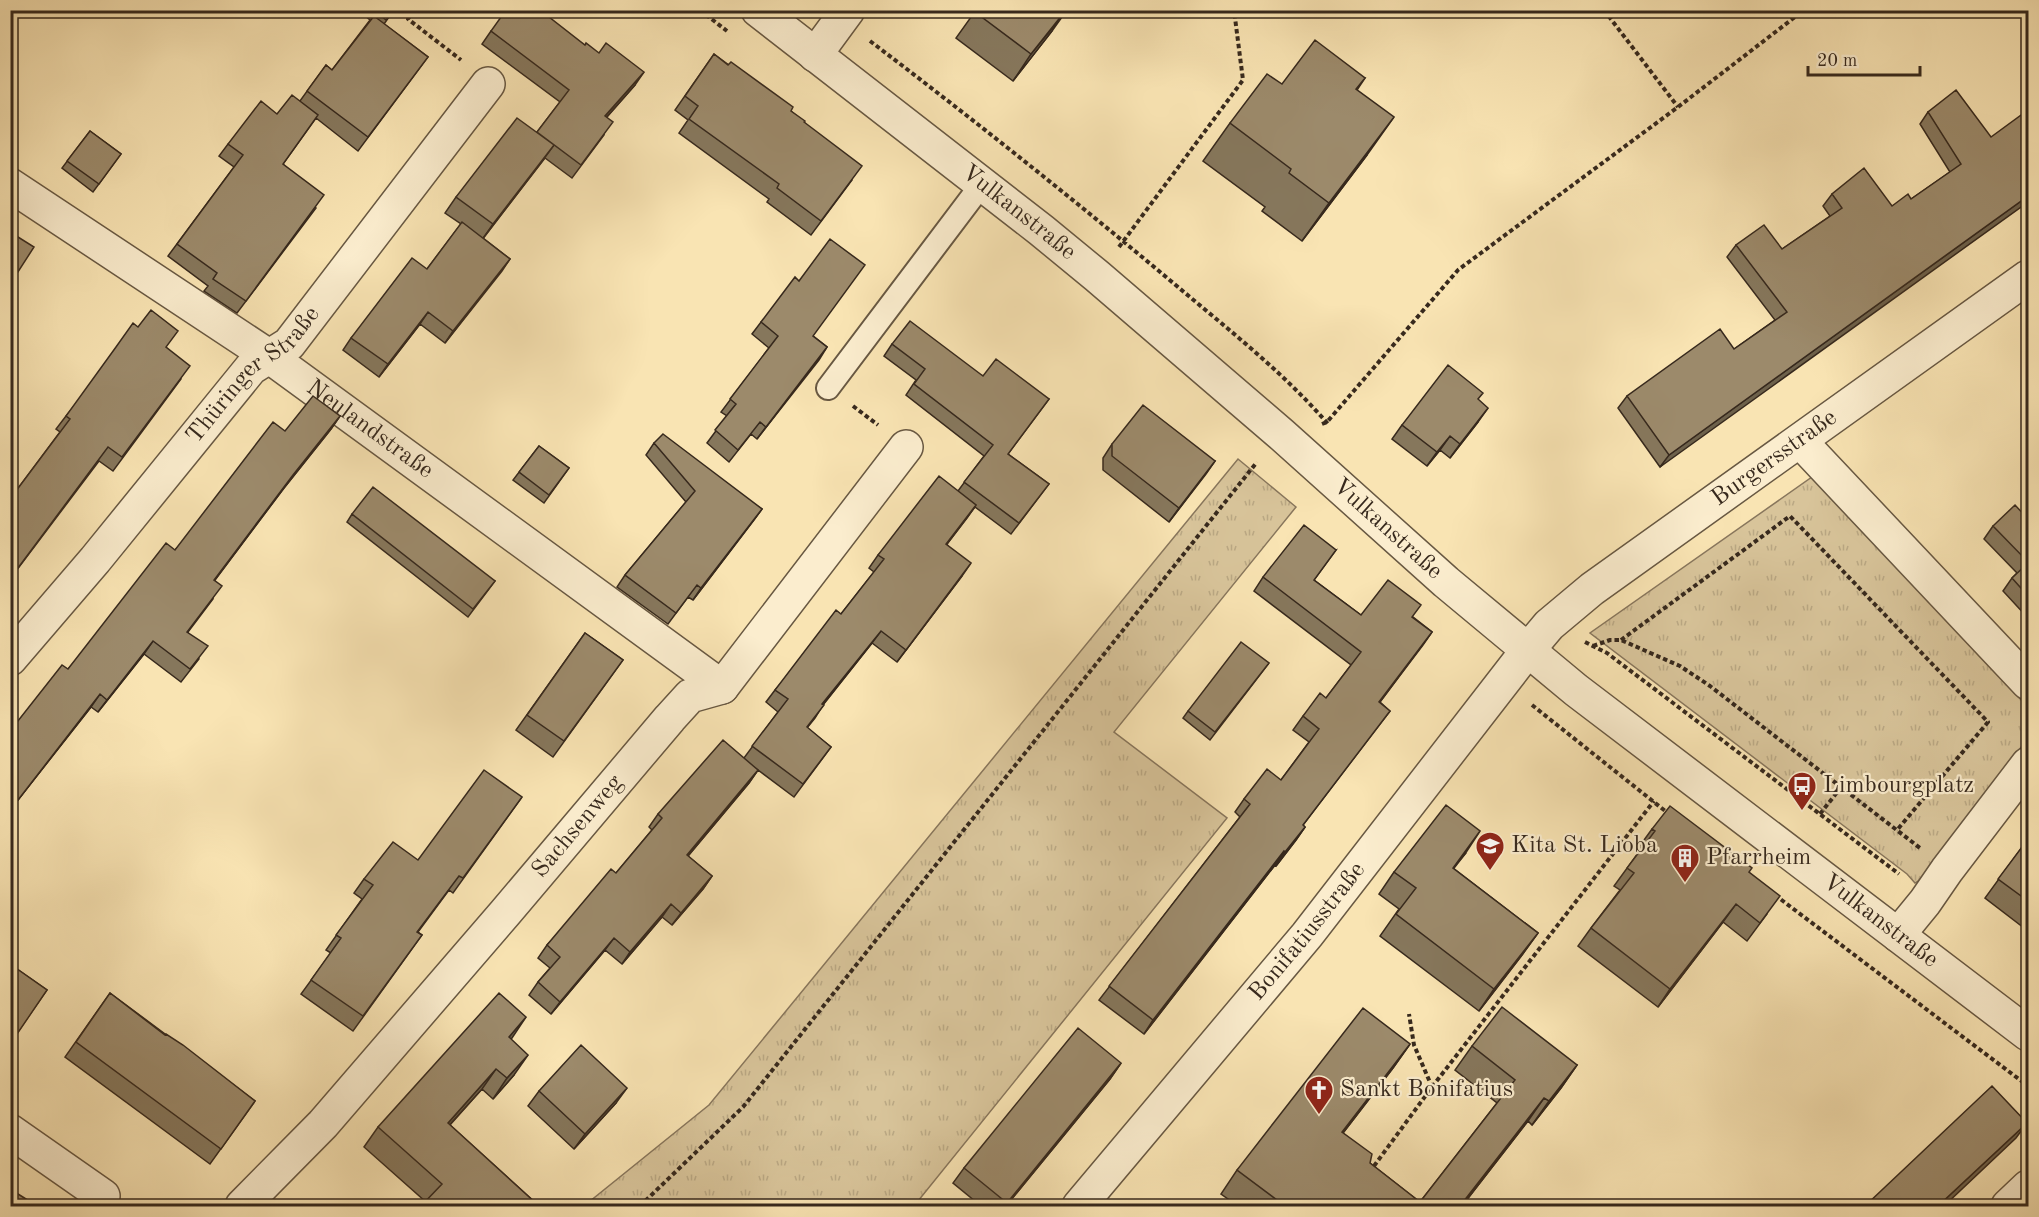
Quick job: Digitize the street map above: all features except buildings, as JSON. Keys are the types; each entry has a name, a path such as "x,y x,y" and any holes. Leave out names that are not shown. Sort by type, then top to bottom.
{"street":[{"name":"Vulkanstraße","path":"758,10 1097,276 1281,434 1437,575 1527,651 2028,1034"},
{"path":"815,55 845,15"},
{"name":"Thüringer Straße","path":"10,659 95,560 251,368 289,344 488,84"},
{"name":"Neulandstraße","path":"10,185 270,357 722,687"},
{"name":"Burgersstraße","path":"1527,651 1549,625 1592,589 2028,277"},
{"path":"1800,441 2028,682"},
{"path":"722,687 906,447"},
{"name":"Bonifatiusstraße","path":"1079,1206 1307,934 1527,651"},
{"name":"Sachsenweg","path":"242,1206 323,1124 669,718 690,696 722,687"},
{"path":"1898,935 2028,764"},
{"path":"10,1131 106,1203"},
{"path":"2008,1206 2028,1187"}],"lane":[{"path":"828,388 982,184"}],"path":[{"path":"414,10 408,19 450,50 488,84"},
{"path":"1097,276 1243,80 1234,10"},
{"path":"1604,10 1678,107"},
{"path":"640,1206 743,1107 1281,434 1327,422 1458,270 1678,107 1804,10"},
{"path":"845,15 1124,241 1283,378 1334,431"},
{"path":"828,388 906,447"},
{"path":"1621,640 1790,516 1988,722 1897,830"},
{"path":"1549,625 1607,653 1904,878 1925,902"},
{"path":"1593,646 1610,640 1621,640 1680,666 1842,786 1947,870"},
{"path":"1374,1166 1680,769"},
{"path":"1820,814 1842,786"},
{"path":"1409,1014 1413,1045 1432,1088"}],"green space":[{"path":"1238,459 1296,507 1114,732 1227,818 914,1206 584,1206 709,1105"},
{"name":"Limbourgplatz","path":"1812,477 2028,707 2028,738 1924,877 1915,883 1907,874 1590,633"}],"place":[{"name":"Limbourgplatz","path":"1802,812"},
{"name":"Kita St. Lioba","path":"1490,872"},
{"name":"Pfarrheim","path":"1685,884"},
{"name":"Sankt Bonifatius","path":"1319,1116"}]}
